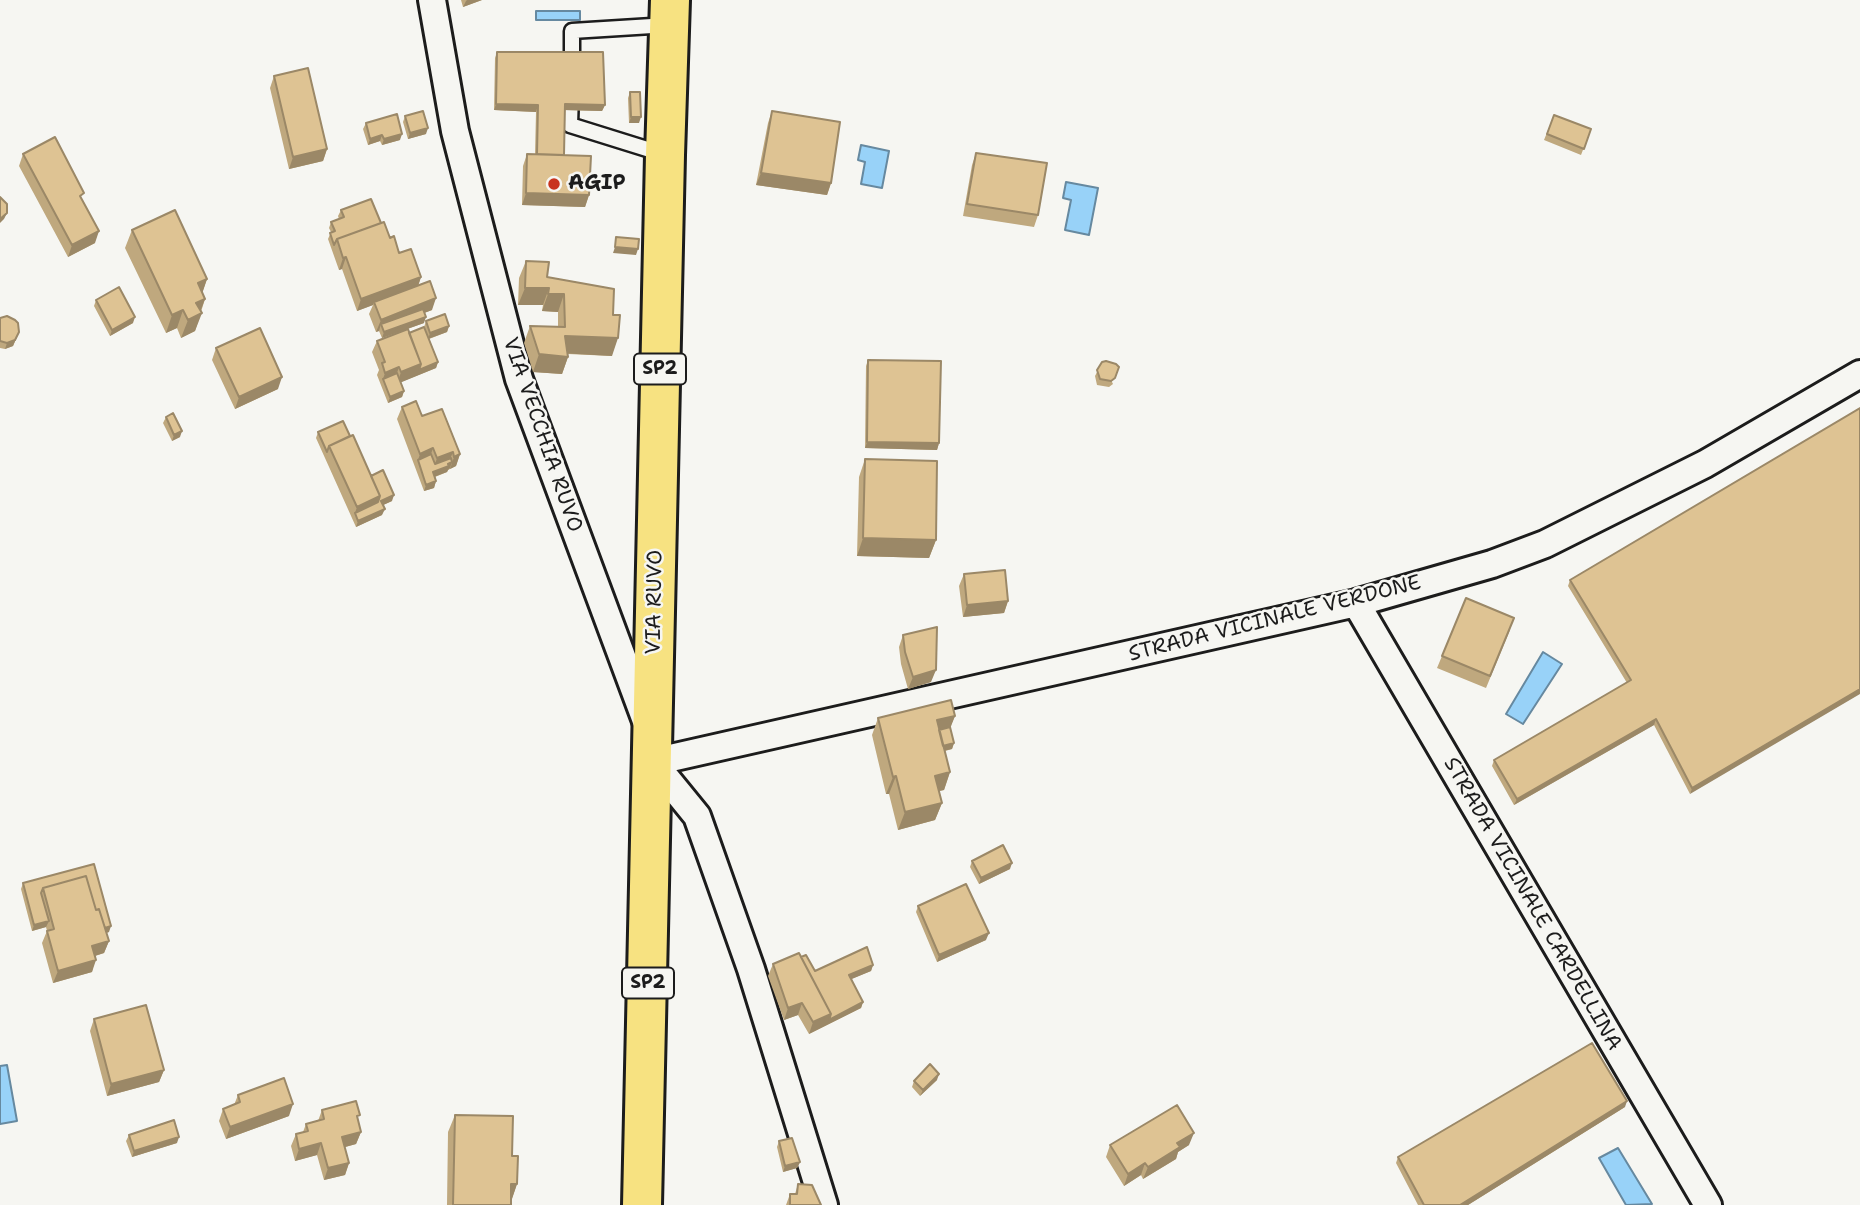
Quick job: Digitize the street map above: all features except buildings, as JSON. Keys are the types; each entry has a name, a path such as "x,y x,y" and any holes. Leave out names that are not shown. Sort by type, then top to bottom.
{"main road":[{"name":"VIA RUVO","path":"642,1205 670,13"}],"street":[{"name":"VIA VECCHIA RUVO","path":"432,0 455,131 519,379 653,750 696,816 751,969 824,1205"},
{"name":"STRADA VICINALE VERDONE","path":"653,750 1356,603 1492,564 1545,544 1705,464 1860,374"},
{"name":"STRADA VICINALE CARDELLINA","path":"1356,603 1708,1205"}],"lane":[{"path":"665,155 570,125 572,32 670,13"}],"water":[{"path":"536,11 580,11 580,20 536,20"},
{"path":"861,145 889,151 882,188 861,184 865,162 858,160"},
{"path":"1066,182 1098,188 1089,235 1065,230 1071,200 1063,198"},
{"path":"1543,652 1562,664 1523,724 1506,714"},
{"path":"7,1065 17,1121 0,1124 0,1066"},
{"path":"1618,1148 1652,1204 1626,1205 1599,1158"}],"place":[{"name":"AGIP","path":"554,184"}]}
